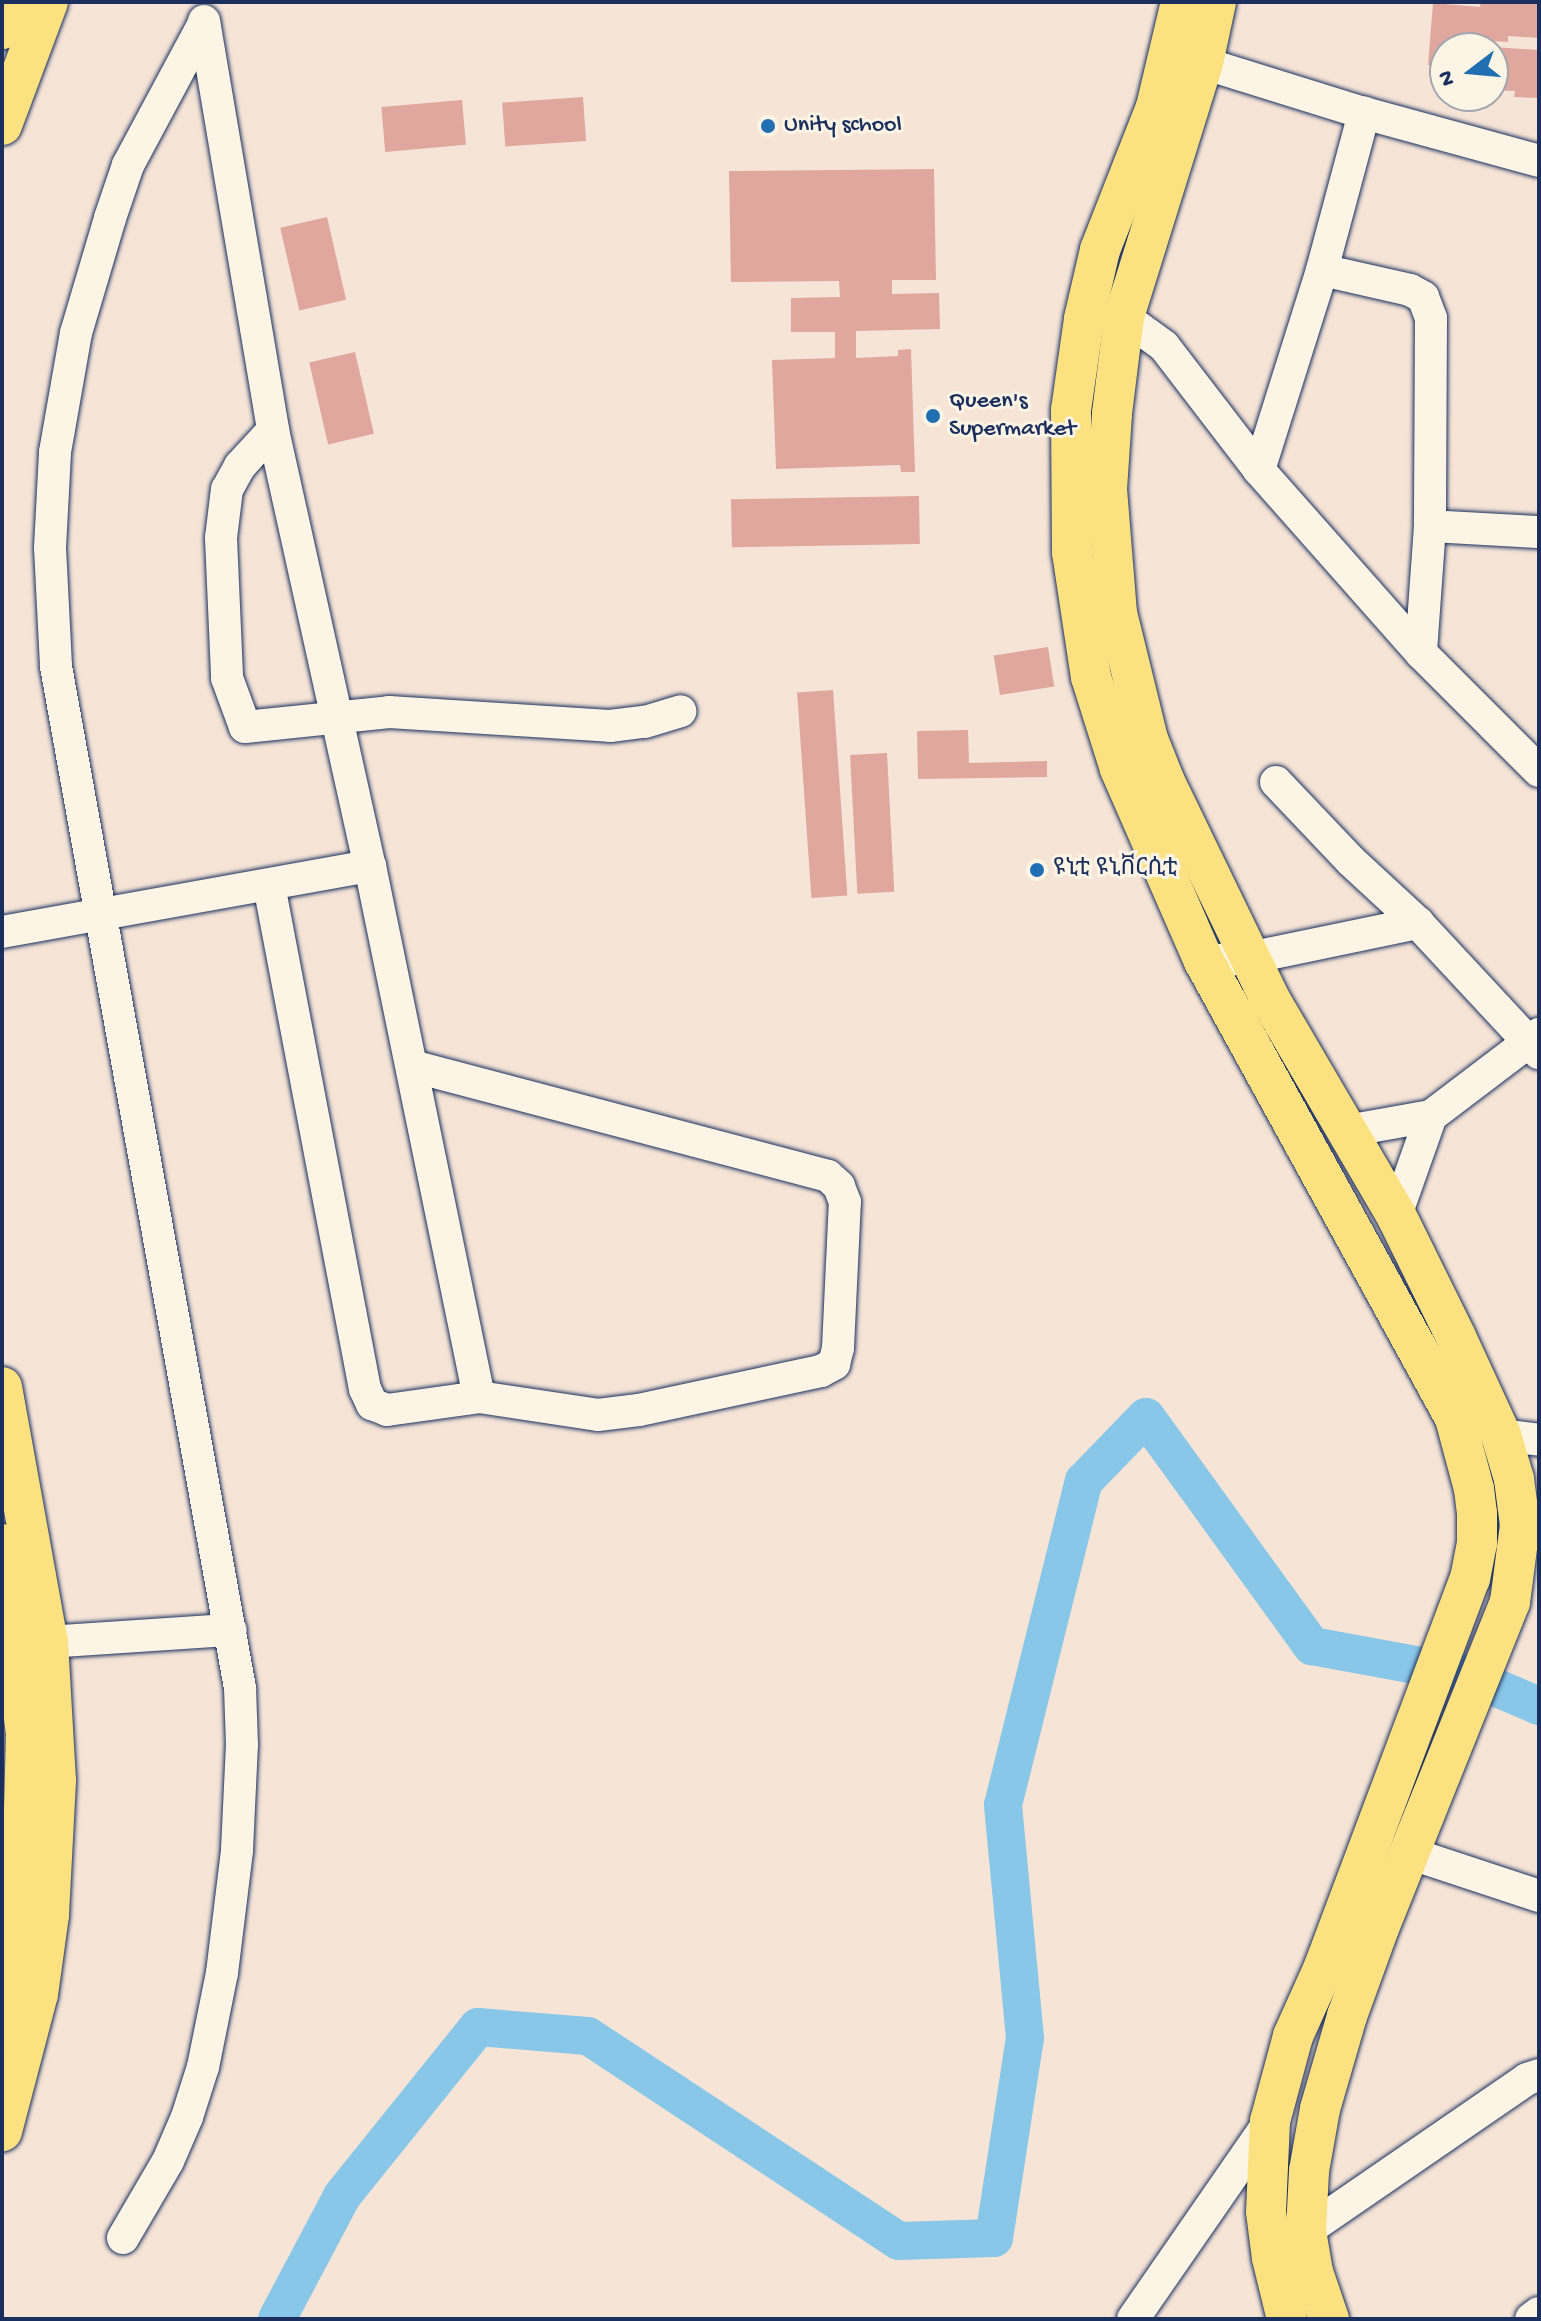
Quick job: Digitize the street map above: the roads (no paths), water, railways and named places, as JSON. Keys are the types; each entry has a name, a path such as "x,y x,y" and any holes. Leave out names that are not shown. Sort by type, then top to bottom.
{"highway":[{"path":"2,24 9,2"},
{"path":"2,24 16,2"}],"main road":[{"path":"2,125 48,2"},
{"path":"1181,2 1156,107 1100,250 1071,410 1072,552 1091,677 1120,769 1204,961 1455,1418 1474,1489 1477,1543 1470,1578 1398,1775 1324,1967 1293,2036 1270,2121 1266,2176 1272,2258 1287,2319"},
{"path":"1216,2 1203,63 1124,317 1112,414 1107,489 1117,613 1148,739 1249,958 1520,1437 1514,1479 1520,1525 1510,1602 1347,2016 1320,2109 1309,2171 1306,2231 1313,2272 1329,2319"},
{"path":"2,1387 48,1642 56,1781 49,1915 38,1994 3,2127"},
{"path":"2,1544 26,1733 21,1929 2,2029"},
{"path":"1266,2176 1309,2171"}],"street":[{"path":"202,13 273,430 413,1066 479,1397"},
{"path":"123,2238 168,2161 187,2117 203,2067 222,1973 237,1850 242,1745 240,1688 56,666 50,548 55,452 76,333 128,165 202,13"},
{"path":"1203,63 1364,113 1539,161"},
{"path":"1259,470 1322,270 1364,113"},
{"path":"1322,270 1410,290 1423,297 1431,318 1430,526 1421,653"},
{"path":"1124,317 1164,346 1259,470 1421,653 1539,771"},
{"path":"273,430 240,466 227,489 221,538 227,678 245,727 389,712 610,726 645,722 680,711"},
{"path":"1430,526 1539,532"},
{"path":"1276,782 1351,861 1418,923 1536,1042 1431,1116 1347,1131"},
{"path":"2,932 370,866"},
{"path":"269,885 365,1389 372,1404 387,1410 479,1397 598,1415 639,1410 821,1371 834,1364 838,1348 845,1202 839,1186 828,1176 413,1066"},
{"path":"1204,961 1249,958 1418,923"},
{"path":"1396,1215 1431,1116"},
{"path":"48,1642 231,1630"},
{"path":"1409,1853 1539,1896"},
{"path":"1306,2231 1527,2079 1539,2075"},
{"path":"1133,2319 1270,2121"},
{"path":"1531,2319 1539,2313"}],"waterway":[{"path":"277,2319 342,2196 478,2027 588,2036 899,2241 994,2238 1025,2038 1003,1805 1084,1481 1146,1417 1312,1646 1464,1674 1539,1706"}],"place":[{"name":"Unity school","path":"768,126"},
{"name":"Queen's Supermarket","path":"933,416"},
{"name":"ዩኒቲ ዩኒቨርሲቲ","path":"1037,870"}]}
